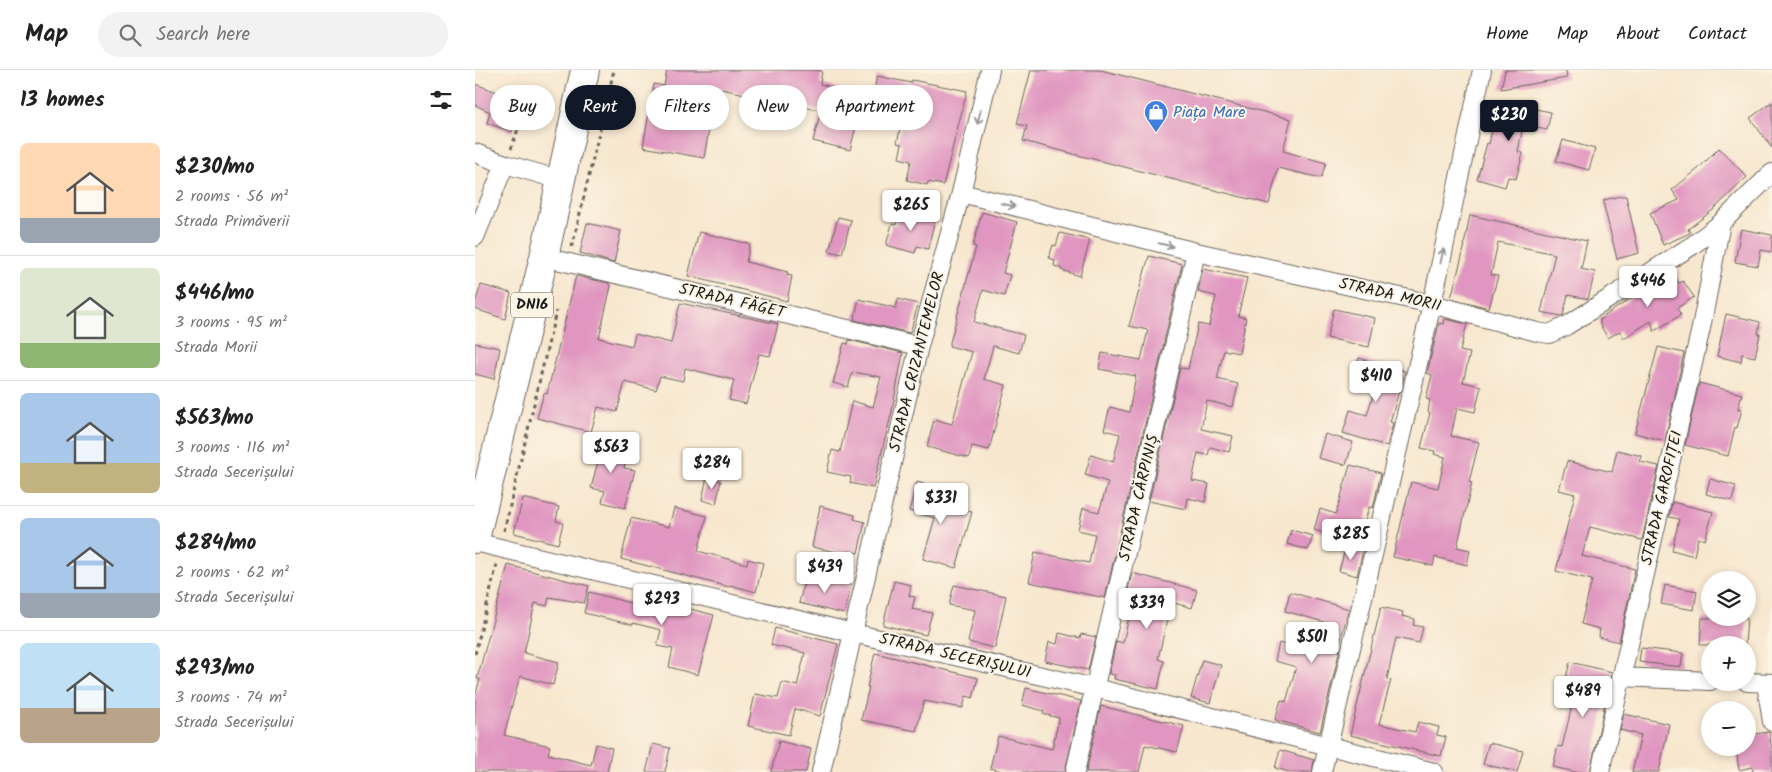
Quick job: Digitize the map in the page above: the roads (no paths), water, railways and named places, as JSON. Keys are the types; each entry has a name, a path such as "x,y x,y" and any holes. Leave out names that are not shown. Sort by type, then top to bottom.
{"highway":[{"name":"DN16","path":"475,540 556,260 561,180 585,70"}],"street":[{"name":"STRADA CRIZANTEMELOR","path":"821,772 919,346 961,193 990,70"},
{"path":"1322,772 1432,304 1482,70"},
{"path":"475,153 505,164 561,180"},
{"path":"475,237 505,164"},
{"name":"STRADA MORII","path":"961,193 1196,252 1432,304 1549,334 1566,326 1693,245 1721,223 1772,173"},
{"name":"STRADA GAROFIȚEI","path":"1600,772 1701,328 1721,223"},
{"name":"STRADA CĂRPINIȘ","path":"1075,772 1196,252"},
{"name":"STRADA FĂGET","path":"556,260 919,346"},
{"name":"STRADA SECERIȘULUI","path":"475,540 501,548 853,633 1095,688 1434,772"},
{"path":"1621,677 1701,681"},
{"path":"1756,682 1769,683 1772,722"}],"place":[{"name":"Piața Mare","path":"1156,133"}]}
